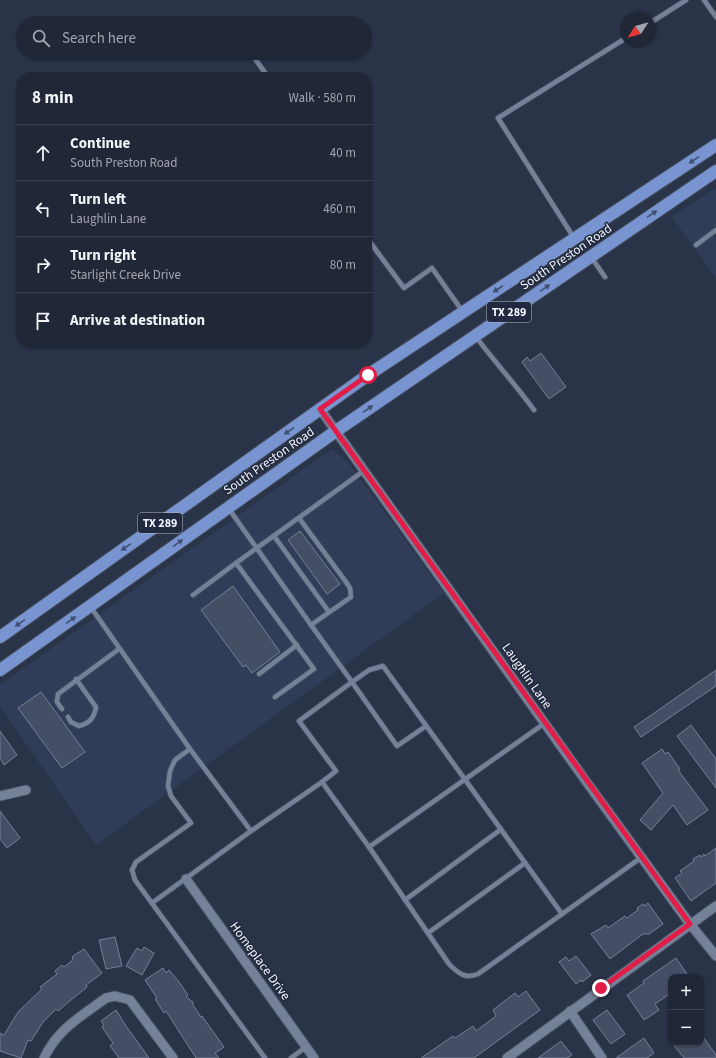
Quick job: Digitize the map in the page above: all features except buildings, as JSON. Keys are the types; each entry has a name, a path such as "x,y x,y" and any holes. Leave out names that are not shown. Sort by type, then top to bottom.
{"main road":[{"name":"South Preston Road","path":"0,637 320,409 463,312 716,145"},
{"name":"South Preston Road","path":"0,670 336,431 716,171"}],"street":[{"name":"Laughlin Lane","path":"320,409 690,924 716,956"},
{"path":"0,796 26,790"},
{"name":"Homeplace Drive","path":"186,879 314,1058"},
{"path":"507,1058 716,906"},
{"path":"44,1058 51,1043 60,1032 106,998 115,996 122,996 130,1000 136,1006 173,1058"},
{"path":"570,1011 602,1058"}],"lane":[{"path":"656,19 686,0"},
{"path":"704,0 716,17"},
{"path":"575,239 498,118 620,42"},
{"path":"256,60 264,72"},
{"path":"696,245 716,230"},
{"path":"372,245 404,288 432,268 463,312"},
{"path":"591,257 605,277"},
{"path":"475,336 494,361 510,377 534,410"},
{"path":"193,595 364,470"},
{"path":"228,507 397,746 426,726"},
{"path":"299,518 350,588 351,597 311,626"},
{"path":"274,536 329,612"},
{"path":"236,563 314,669 275,697"},
{"path":"90,606 190,749 251,832"},
{"path":"259,674 297,645"},
{"path":"62,709 57,702 58,694 76,679 119,649"},
{"path":"152,903 336,772 299,721 369,670 383,666 562,914"},
{"path":"68,717 71,722 79,726 88,724 94,715 96,707 76,679"},
{"path":"369,847 545,723"},
{"path":"190,749 175,760 170,771 168,786 172,796 191,823 136,862 132,870 135,880 264,1058"},
{"path":"322,782 369,847 449,964 459,974 470,977 478,974 642,857"},
{"path":"405,900 500,830"},
{"path":"428,934 525,863"},
{"path":"291,1058 306,1047"}],"shaded area":[{"path":"716,188 716,278 672,217"},
{"path":"332,449 348,462 444,593 96,845 0,706 0,685"}],"route":[{"path":"368,375 320,409 690,924 601,988"}]}
